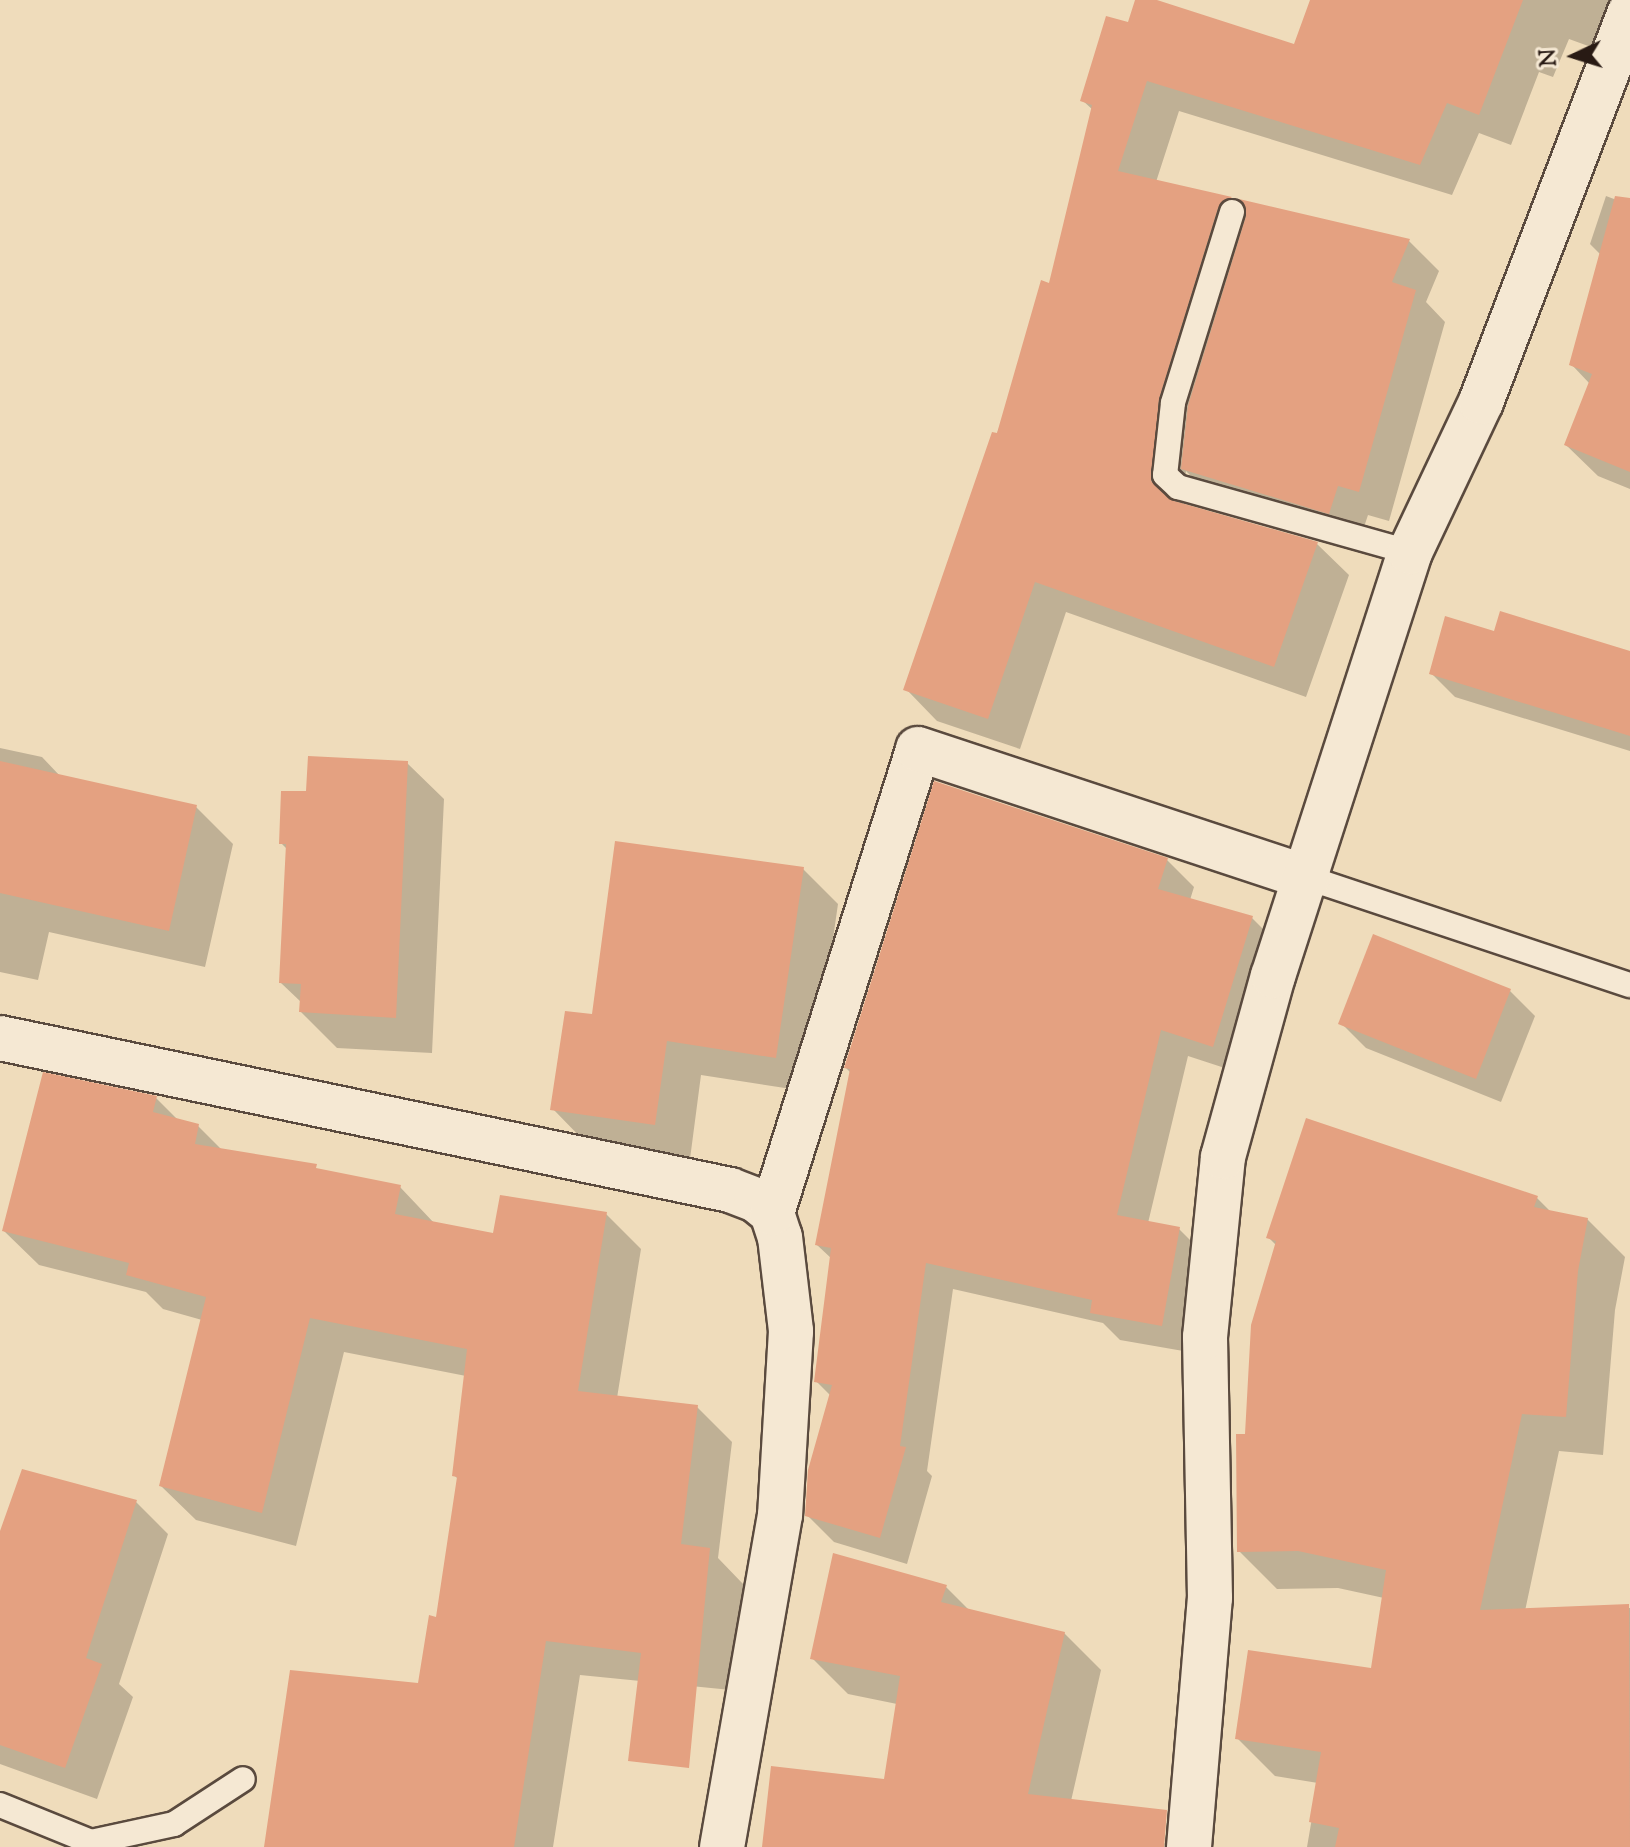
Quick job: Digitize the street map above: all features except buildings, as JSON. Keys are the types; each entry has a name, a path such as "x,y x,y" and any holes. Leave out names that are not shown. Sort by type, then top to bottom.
{"street":[{"path":"1189,1847 1210,1598 1205,1337 1223,1157 1273,976 1308,878 1410,552 1481,402 1630,12"},
{"path":"772,1213 918,749 1308,878"},
{"path":"0,1038 730,1190 756,1200 772,1213 780,1237 791,1331 780,1515 722,1847"}],"lane":[{"path":"1232,212 1173,403 1165,475 1178,487 1410,552"},
{"path":"1308,878 1630,985"},
{"path":"0,1805 91,1842 174,1824 243,1779"}]}
